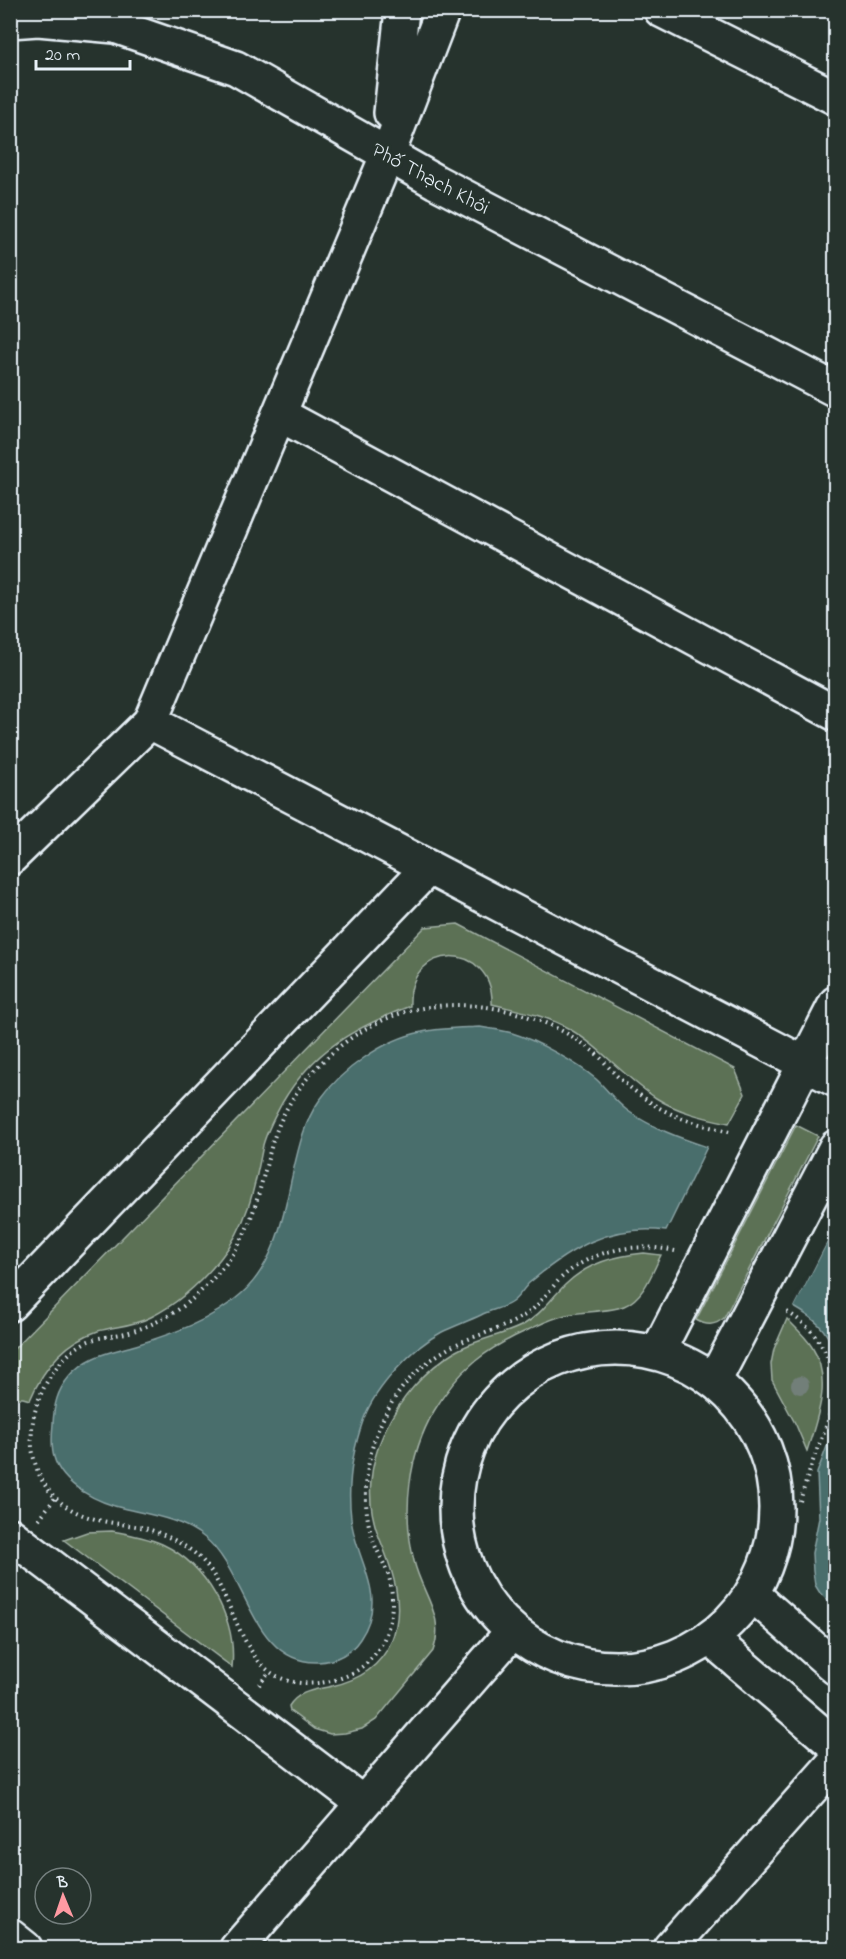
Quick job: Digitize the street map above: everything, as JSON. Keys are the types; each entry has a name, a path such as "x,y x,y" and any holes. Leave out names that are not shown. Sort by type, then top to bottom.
{"street":[{"path":"387,156 402,10"},
{"path":"10,858 150,722 387,156 443,10"},
{"path":"661,10 836,98"},
{"name":"Phố Thạch Khôi","path":"10,21 38,18 115,26 236,68 387,156 836,390"},
{"path":"279,414 836,714"},
{"path":"150,722 836,1080"},
{"path":"10,1304 428,868"},
{"path":"657,1353 689,1262 750,1143 804,1064 836,1003"},
{"path":"714,1381 768,1305 819,1180 836,1147"},
{"path":"609,1348 657,1353 687,1364 714,1381 747,1415 769,1457 777,1504 771,1551 752,1594 733,1618 710,1638 663,1662 610,1669 558,1658 512,1632 480,1596 461,1552 455,1504 463,1457 485,1415 519,1380 562,1357 609,1348"},
{"path":"24,1528 363,1803"},
{"path":"752,1594 836,1668"},
{"path":"237,1948 512,1632"},
{"path":"710,1638 836,1746"},
{"path":"670,1948 836,1761"},
{"path":"10,1936 25,1948"}],"path":[{"path":"689,1262 656,1246 615,1249 595,1256 562,1277 535,1307 517,1320 451,1346 429,1360 398,1392 377,1432 370,1453 366,1478 368,1522 373,1541 390,1579 392,1604 389,1625 382,1643 370,1661 352,1674 331,1681 308,1684 284,1680 266,1668 252,1652 225,1593 200,1558 163,1535 142,1527 97,1520 79,1514 51,1496 41,1478 32,1447 33,1423 39,1401 51,1376 69,1354 84,1343 148,1326 167,1317 188,1302 225,1265 253,1217 273,1141 291,1101 316,1067 359,1033 402,1013 427,1007 458,1005 510,1012 555,1027 574,1038 597,1054 614,1073 658,1107 750,1143"},
{"path":"768,1305 804,1324 821,1342 827,1356 833,1384 829,1415 799,1505"},
{"path":"24,1528 55,1498"}],"green space":[{"path":"458,924 735,1069 745,1094 729,1123 701,1117 664,1103 632,1080 599,1050 562,1025 537,1015 492,1004 489,983 480,968 466,960 451,957 435,960 422,969 413,984 410,1006 353,1032 321,1055 294,1085 271,1123 244,1219 230,1246 205,1276 180,1299 161,1312 132,1324 98,1331 75,1342 65,1349 49,1367 30,1400 11,1398 11,1352 425,927"},
{"path":"796,1125 818,1136 724,1318 717,1323 710,1324 696,1320"},
{"path":"644,1253 661,1255 647,1284 631,1302 611,1309 561,1316 513,1337 474,1362 443,1397 425,1428 418,1447 413,1465 408,1504 410,1542 414,1561 437,1627 433,1651 376,1720 362,1729 345,1733 330,1734 314,1729 290,1711 289,1706 293,1701 308,1691 351,1680 368,1671 381,1659 391,1642 395,1629 396,1589 372,1510 371,1483 375,1457 384,1431 398,1407 434,1366 472,1343 523,1325 583,1271 622,1256"},
{"path":"787,1319 812,1347 821,1373 819,1412 807,1451 772,1380 771,1364 774,1349"},
{"path":"112,1531 162,1544 193,1565 216,1595 224,1613 230,1630 232,1667 64,1540 87,1532"}],"water":[{"path":"480,1027 512,1033 556,1053 596,1079 619,1104 637,1117 666,1132 707,1147 666,1231 626,1231 592,1241 576,1249 529,1283 509,1304 447,1330 419,1347 386,1381 364,1418 350,1480 351,1518 371,1593 372,1608 368,1623 360,1639 342,1656 318,1662 296,1659 278,1648 264,1633 231,1572 219,1553 205,1538 178,1522 93,1498 65,1477 58,1467 52,1449 55,1404 65,1382 84,1363 100,1355 164,1336 205,1319 241,1294 252,1283 275,1242 298,1150 313,1110 328,1089 351,1067 393,1041 408,1036 436,1030"},
{"path":"835,1227 835,1352 819,1325 794,1307"},
{"path":"835,1425 835,1607 815,1585 812,1553 819,1518 817,1473"}],"pier":[{"path":"836,1224 794,1307 791,1305 833,1225"}]}
